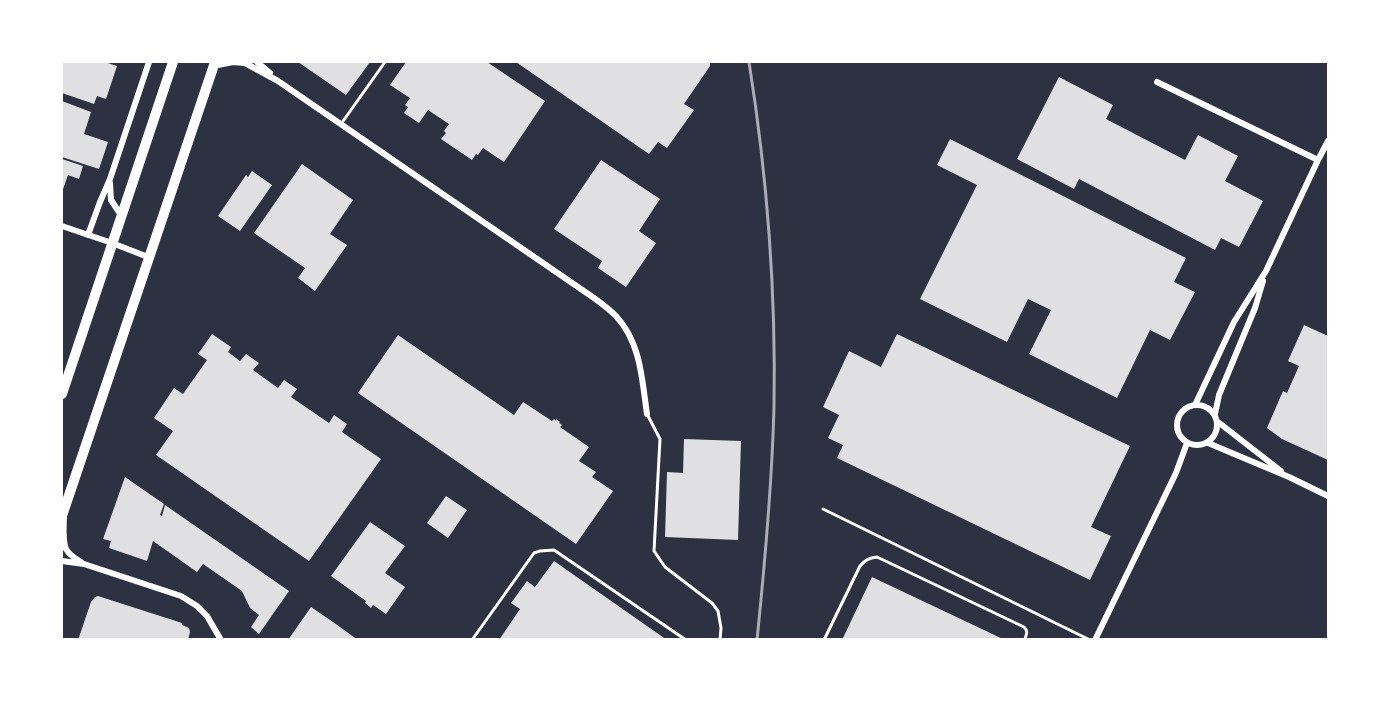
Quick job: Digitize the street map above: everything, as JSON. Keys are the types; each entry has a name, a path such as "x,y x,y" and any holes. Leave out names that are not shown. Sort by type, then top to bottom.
{"highway":[{"path":"62,394 173,62"},
{"path":"63,512 214,64"}],"street":[{"path":"88,236 110,179 149,62"},
{"path":"257,62 278,81"},
{"path":"214,64 244,63 278,81 584,291 616,316 632,338 639,356 647,414"},
{"path":"1157,82 1318,159"},
{"path":"1195,405 1234,322 1266,271 1318,159 1329,141"},
{"path":"110,179 111,200 121,215"},
{"path":"62,226 148,257"},
{"path":"1215,414 1219,395 1255,308 1266,271"},
{"path":"1195,405 1206,406 1215,414 1218,422 1216,434 1208,443 1197,446 1187,443 1178,434 1177,421 1183,410 1195,405"},
{"path":"1218,422 1289,477"},
{"path":"1095,639 1176,473 1187,443"},
{"path":"1208,443 1329,496"},
{"path":"63,512 66,549 84,564"},
{"path":"62,561 84,564 189,600 207,616 221,639"}],"lane":[{"path":"341,124 385,62"},
{"path":"647,414 660,439 654,551 665,567 712,603 718,611 720,639"},
{"path":"823,509 1090,639"},
{"path":"472,639 534,553 554,550 686,639"},
{"path":"824,639 860,566 864,560 877,557 1024,627 1027,630 1025,639"}],"building":[{"path":"62,62 109,62 117,66 106,99 97,96 94,104 62,93"},
{"path":"298,62 370,62 346,95"},
{"path":"406,62 487,62 545,101 504,162 483,148 472,160 441,139 449,124 428,110 419,123 404,113 408,107 405,105 410,98 390,85"},
{"path":"516,62 710,62 710,66 684,104 694,110 667,148 658,142 649,154"},
{"path":"1059,77 1113,105 1106,119 1185,160 1198,135 1238,156 1225,181 1263,201 1239,247 1221,238 1215,250 1079,179 1074,189 1017,159"},
{"path":"62,101 91,112 84,134 108,142 99,169 62,157"},
{"path":"950,139 1186,258 1174,282 1195,292 1170,340 1150,330 1117,398 1029,354 1051,310 1028,299 1007,342 920,299 977,185 937,165"},
{"path":"62,159 83,166 79,179 68,175 62,192"},
{"path":"601,160 660,199 639,231 656,243 626,287 598,268 602,261 554,229"},
{"path":"302,164 353,200 330,234 347,245 315,291 298,278 305,268 254,233"},
{"path":"252,171 272,185 240,231 218,216 246,175 248,177"},
{"path":"1304,325 1328,336 1328,460 1282,439 1267,428 1283,391 1287,393 1299,366 1288,361"},
{"path":"212,334 231,347 228,352 240,361 246,354 259,363 253,370 278,388 284,380 297,389 291,397 329,423 334,415 347,424 342,432 381,459 309,561 156,455 173,431 154,418 174,388 183,394 207,360 198,354"},
{"path":"897,334 1130,446 1091,527 1111,536 1090,580 837,458 843,445 828,438 839,415 823,407 849,351 881,367"},
{"path":"398,335 514,415 523,402 552,421 556,419 562,425 560,427 589,447 579,461 596,472 592,477 613,491 576,544 358,393"},
{"path":"684,439 741,441 738,540 665,537 667,472 683,473"},
{"path":"125,477 164,504 160,515 162,516 165,505 289,591 259,634 251,627 259,615 250,608 242,591 203,564 197,572 153,541 147,561 109,548 111,541 103,539"},
{"path":"446,496 467,510 448,538 427,523"},
{"path":"370,522 405,546 385,573 405,587 386,614 373,605 371,608 365,603 366,601 331,576"},
{"path":"554,561 667,640 499,640 520,609 511,603 527,581 535,587"},
{"path":"872,577 1005,640 842,640"},
{"path":"98,596 182,623 189,628 188,640 78,640 91,602"},
{"path":"311,607 333,622 358,640 288,640"}],"railway":[{"path":"749,62 761,147 769,234 774,364 770,494 757,640"}]}
